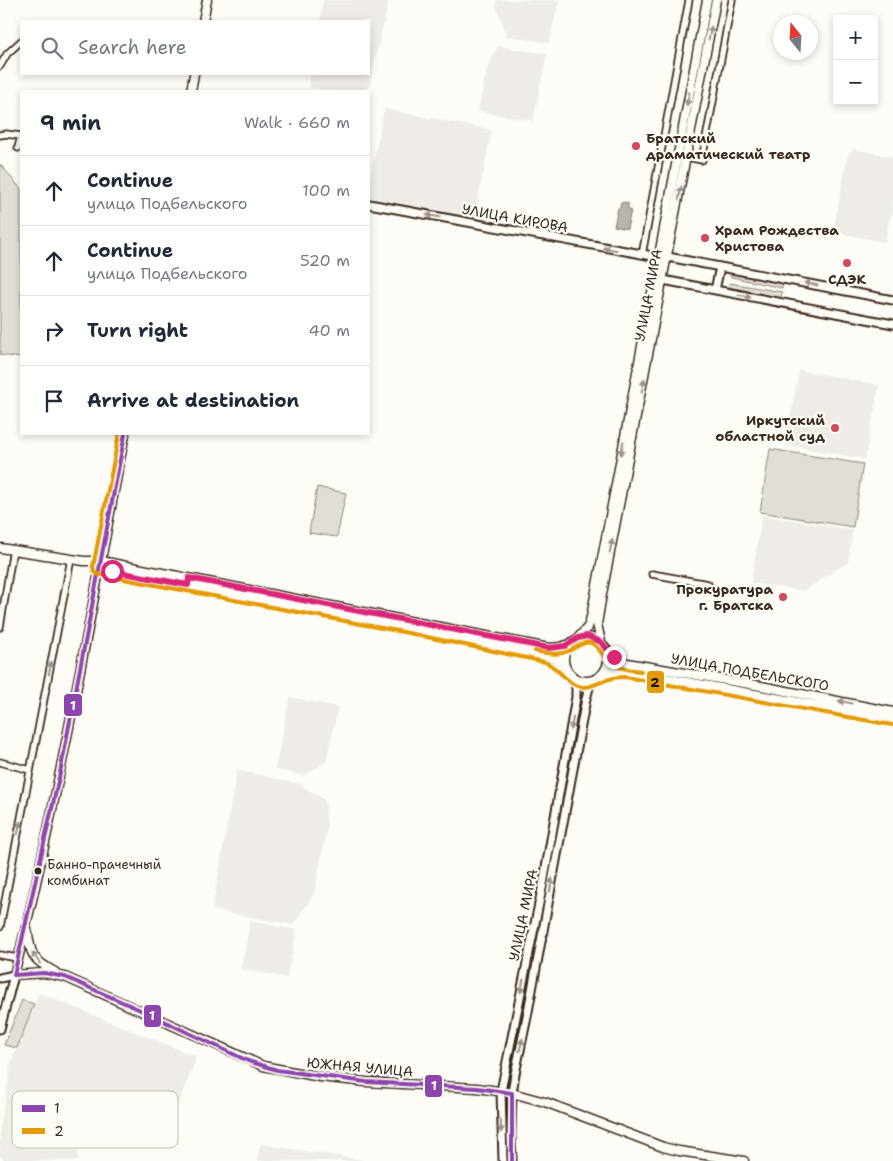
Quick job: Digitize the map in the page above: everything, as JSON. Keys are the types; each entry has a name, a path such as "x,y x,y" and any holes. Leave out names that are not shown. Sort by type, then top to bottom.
{"main road":[{"path":"203,20 207,0"},
{"name":"УЛИЦА МИРА","path":"598,593 638,361 707,0"},
{"name":"УЛИЦА МИРА","path":"598,593 648,362 716,0"},
{"path":"191,90 194,75"},
{"path":"666,215 676,216"},
{"path":"638,361 648,362"},
{"path":"14,975 56,790 125,435"},
{"path":"0,548 84,561 188,582 549,648 570,644 584,632 590,623 598,593"},
{"path":"188,582 541,654 556,659 572,676 581,680 595,679 602,674 608,662 606,649 601,642 597,624 598,593"},
{"path":"578,638 587,636 601,642"},
{"path":"566,668 565,653 570,644"},
{"name":"УЛИЦА ПОДБЕЛЬСКОГО","path":"606,649 614,657 627,663 862,710 893,719"},
{"name":"УЛИЦА ПОДБЕЛЬСКОГО","path":"602,674 626,671 862,710 893,712"},
{"path":"26,924 30,949 36,960 65,978"},
{"name":"ЮЖНАЯ УЛИЦА","path":"14,975 44,973 65,978 136,1008 248,1061 270,1068 366,1082 512,1093 545,1102 679,1151 744,1161"}],"street":[{"path":"642,255 689,0"},
{"path":"687,157 702,160 732,0"},
{"path":"0,66 7,54 20,42"},
{"path":"0,135 20,136"},
{"path":"18,148 20,140"},
{"name":"УЛИЦА КИРОВА","path":"370,204 658,257"},
{"path":"668,257 893,300"},
{"path":"716,290 720,267"},
{"path":"663,280 893,324"},
{"path":"0,627 13,549"},
{"path":"0,927 71,559"},
{"path":"652,574 708,584"},
{"name":"УЛИЦА МИРА","path":"503,1161 500,1091 544,879 575,705 576,688 572,676"},
{"name":"УЛИЦА МИРА","path":"512,1161 512,1093 586,699 589,688 595,679"},
{"path":"0,762 30,770"},
{"path":"0,955 18,958"},
{"path":"0,978 14,975 0,1029"}],"shaded area":[{"path":"323,0 389,0 369,87 362,90 328,90 308,87 311,75 370,75 370,20 320,20"},
{"path":"496,0 559,0 549,43 507,36 496,6"},
{"path":"498,46 547,54 533,121 478,111 487,69"},
{"path":"384,109 492,130 474,219 370,199 370,178"},
{"path":"854,149 893,157 893,213 890,217 885,242 833,232 848,154"},
{"path":"0,164 20,188 20,358 0,355"},
{"path":"624,202 628,203 628,209 631,210 627,229 614,226 618,208"},
{"path":"729,271 784,281 782,288 731,277"},
{"path":"730,283 782,292 781,298 728,287"},
{"path":"799,370 879,385 865,459 785,445"},
{"path":"770,449 863,464 853,527 760,512"},
{"path":"317,487 346,493 337,537 309,533"},
{"path":"762,515 853,530 848,562 804,591 751,583"},
{"path":"290,697 338,707 326,762 303,776 275,769"},
{"path":"237,770 299,784 325,800 327,829 314,894 293,925 212,910"},
{"path":"250,921 297,930 287,978 241,969"},
{"path":"39,993 197,1057 178,1104 178,1091 12,1091 12,1148 80,1148 79,1161 4,1161 0,1155 0,1127 11,1068 9,1067"},
{"path":"22,1000 34,1004 17,1048 4,1045"},
{"path":"260,1144 286,1148 369,1161 257,1161"}],"transit line":[{"name":"2","path":"119,435 93,567 97,574 408,633 545,662 573,684 583,687 592,686 605,680 625,677 892,725"},
{"name":"1","path":"14,975 60,773 125,435"},
{"name":"2","path":"535,651 559,654 584,643 591,643 613,664 641,671"},
{"name":"1","path":"14,975 44,973 65,977 248,1061 277,1070 366,1082 477,1088 512,1093 512,1161"}],"place":[{"name":"Братский драматический театр","path":"636,146"},
{"name":"Храм Рождества Христова","path":"705,238"},
{"name":"СДЭК","path":"847,263"},
{"name":"Иркутский областной суд","path":"835,428"},
{"name":"Прокуратура г. Братска","path":"783,597"},
{"name":"Банно-прачечный комбинат","path":"38,871"}],"route":[{"path":"112,571 188,585 189,578 549,648 565,646 578,638 587,636 601,642 614,657"}]}
